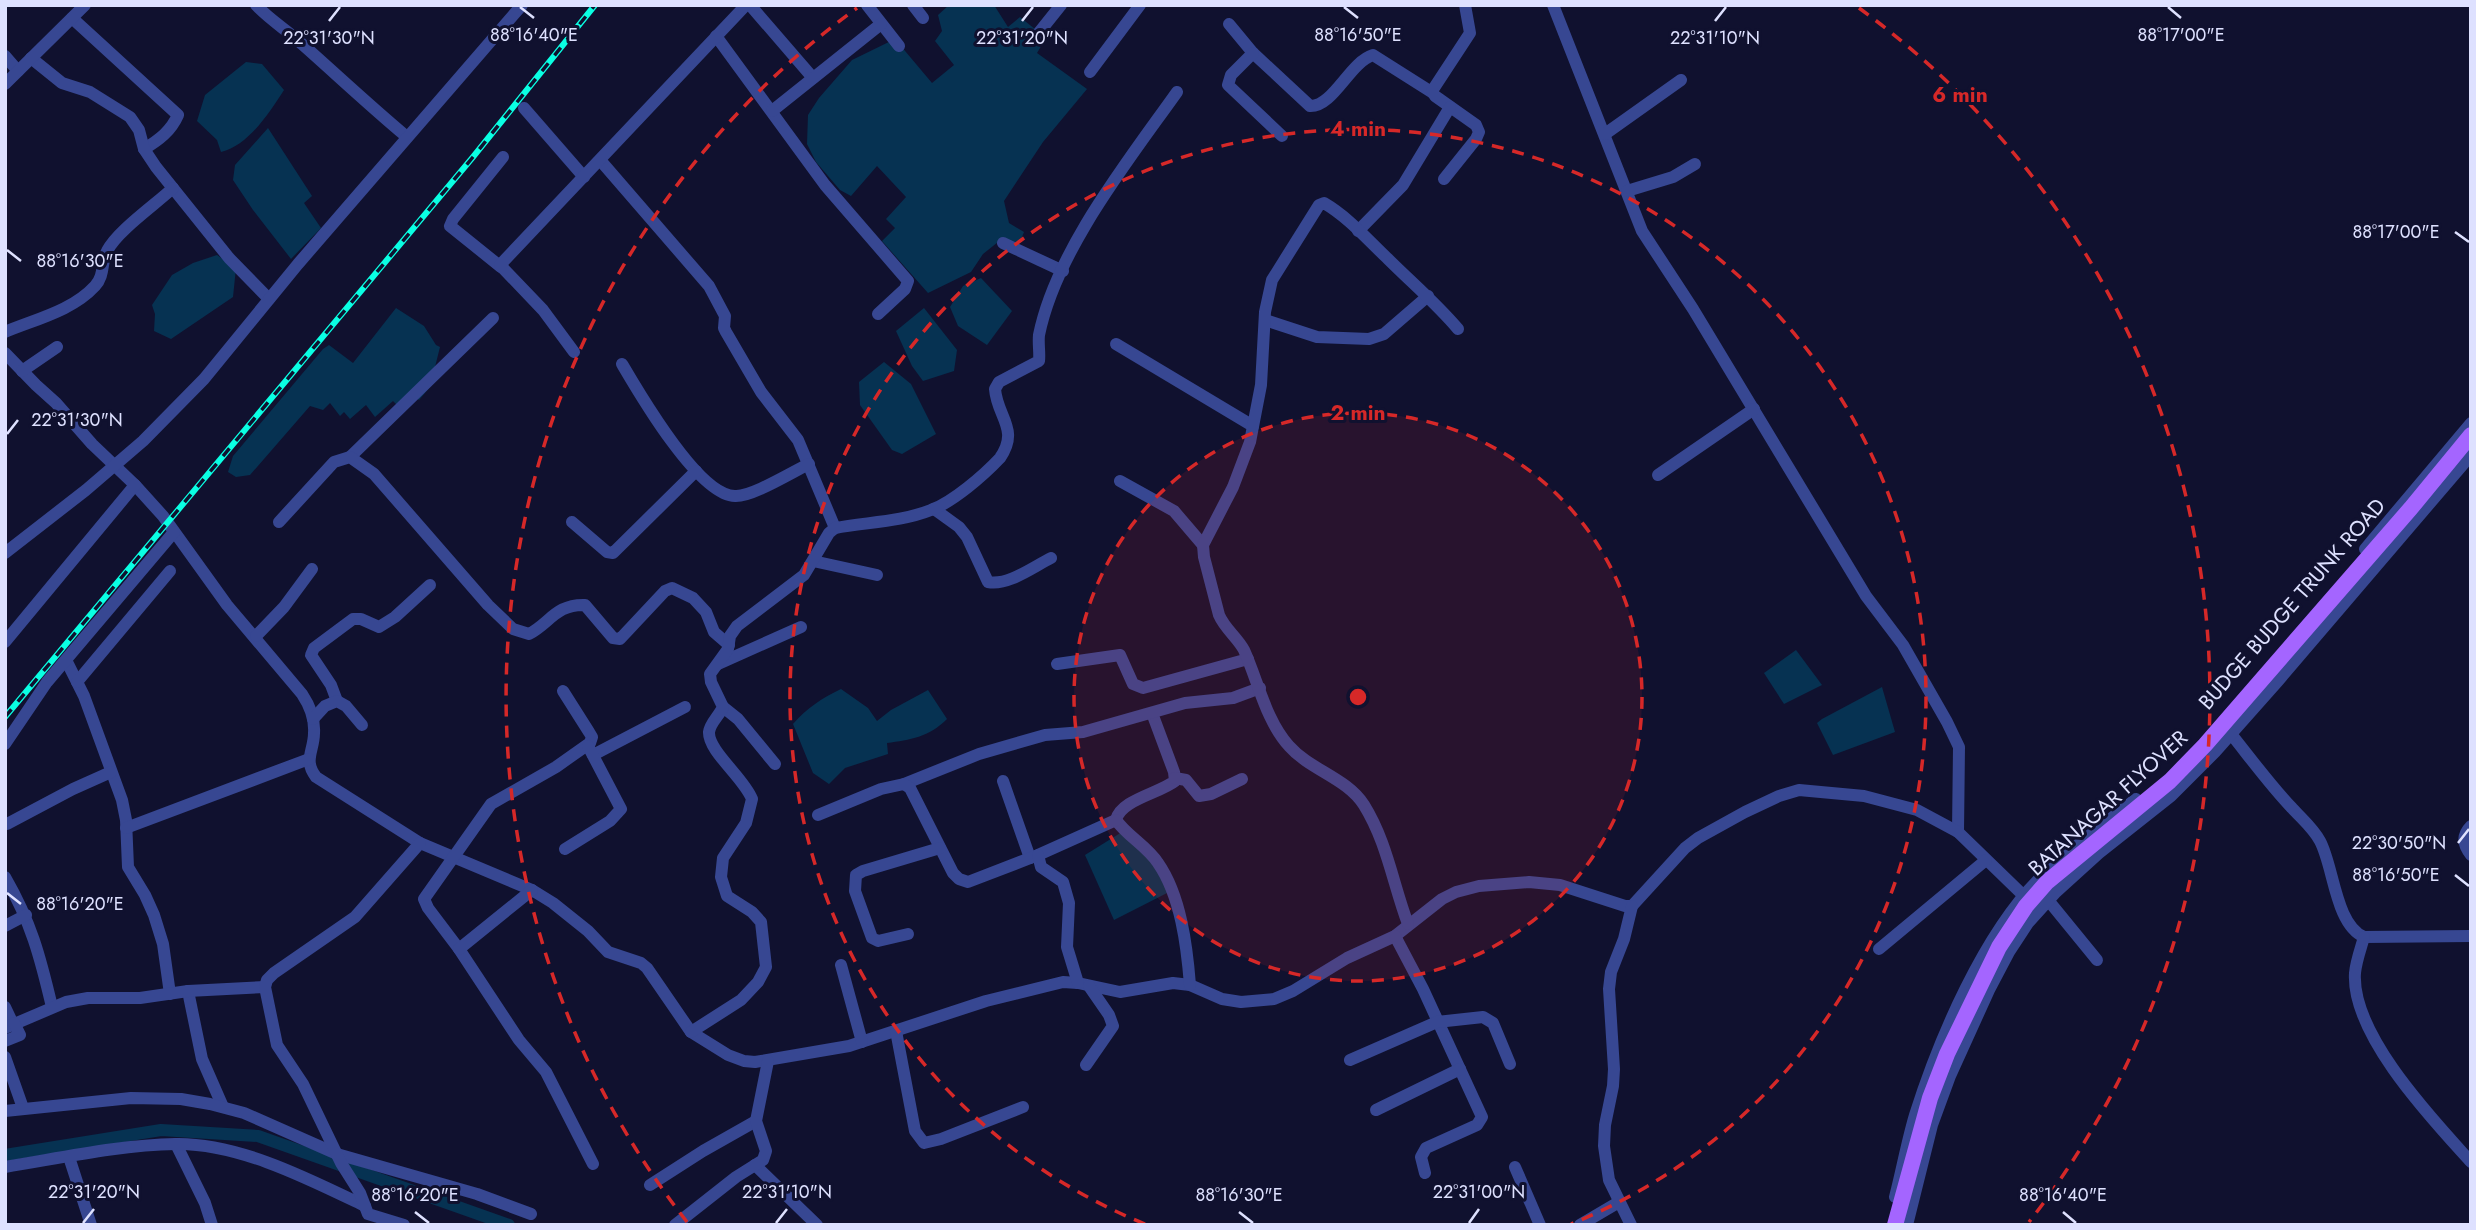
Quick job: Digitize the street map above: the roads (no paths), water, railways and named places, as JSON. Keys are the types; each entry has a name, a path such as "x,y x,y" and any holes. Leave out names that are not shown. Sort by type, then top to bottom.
{"main road":[{"name":"BATANAGAR FLYOVER","path":"1895,1225 1917,1139 1947,1054 1984,975 2026,906 2073,859 2142,804 2205,745 2403,518 2469,432"}],"street":[{"path":"5,84 85,5"},
{"path":"256,5 268,19 300,42 407,137"},
{"path":"501,267 503,261 748,5 813,78"},
{"path":"867,5 899,46"},
{"path":"913,5 923,18"},
{"path":"1037,35 1061,5"},
{"path":"1090,72 1140,5"},
{"path":"1433,93 1433,87 1470,33 1465,5"},
{"path":"1553,5 1635,217 1652,250 1693,309 1866,596 1903,646 1947,722 1959,747 1958,832"},
{"path":"5,553 86,490 159,427 204,379 517,7"},
{"path":"72,18 178,115 173,127 144,149"},
{"path":"772,111 881,24"},
{"path":"1229,24 1253,53 1310,106 1321,103 1365,58 1373,55 1433,93 1476,125 1479,132 1444,179"},
{"path":"716,36 825,185 908,281 905,289 878,314"},
{"path":"1253,53 1231,75 1228,85 1282,136"},
{"path":"5,56 18,71"},
{"path":"31,58 62,83 90,92 130,117 139,130 144,149 173,188 229,258 269,299"},
{"path":"1605,134 1681,80"},
{"path":"775,765 738,719 723,707 711,682 710,674 729,645 730,636 737,626 804,575 826,537 835,528 894,519 934,509 946,503 992,467 1006,449 1010,436 995,389 1003,380 1039,361 1039,336 1063,271 1107,191 1177,92"},
{"path":"1358,231 1403,185 1429,146 1450,107"},
{"path":"524,108 584,177"},
{"path":"503,158 450,226 501,267 543,310 574,352"},
{"path":"600,160 709,286 725,316 726,332 761,392 798,440 835,528"},
{"path":"1627,191 1673,177 1695,164"},
{"path":"5,332 61,310 89,292 97,285 105,254 116,239 173,188"},
{"path":"1408,925 1396,892 1389,856 1363,803 1346,787 1291,749 1276,725 1242,646 1223,625 1203,556 1203,545 1233,487 1250,442 1261,385 1265,320 1272,281 1319,205 1324,203 1329,206 1358,231 1428,296 1458,329"},
{"path":"1003,243 1063,271"},
{"path":"1265,320 1317,337 1369,339 1384,334 1428,296"},
{"path":"279,522 334,462 350,457 493,318"},
{"path":"1116,344 1253,426"},
{"path":"22,371 57,347"},
{"path":"5,353 135,485 174,532 227,605 256,636 302,694 310,706 313,719 314,733 309,759 310,769 316,777 420,843 532,890 553,903 588,930 608,952 641,963 647,968 691,1031 728,1055 744,1061 768,1061 862,1042 1052,984 1084,984 1120,992 1172,983 1190,985 1222,999 1241,1002 1274,999 1347,958 1395,936 1456,892 1496,884 1529,882 1560,885 1632,906"},
{"path":"622,364 636,390 676,448 715,489 735,496 760,488 809,464"},
{"path":"1658,475 1754,409"},
{"name":"BUDGE BUDGE TRUNK ROAD","path":"1888,1225 1915,1116 1941,1046 1981,959 2008,915 2040,878 2069,851 2182,760 2469,432"},
{"name":"BUDGE BUDGE TRUNK ROAD","path":"1907,1225 1932,1125 1950,1076 2009,951 2028,923 2048,900 2099,853 2171,796 2231,734 2471,455"},
{"path":"350,457 374,474 455,568 513,629 529,634 555,612 585,605 613,638 620,639 665,591 672,588 693,597 706,612 715,632 729,645"},
{"path":"572,522 607,552 613,553 696,471"},
{"path":"1120,481 1174,511 1203,545"},
{"path":"5,642 135,485"},
{"path":"934,509 968,537 988,582 1007,580 1051,558"},
{"path":"5,744 47,682 174,532"},
{"path":"813,561 877,575"},
{"path":"256,636 284,607 313,569"},
{"path":"77,682 170,571"},
{"path":"362,725 346,706 337,701 331,685 310,655 314,648 353,619 361,619 376,627 384,625 430,585"},
{"path":"714,666 801,628"},
{"path":"1057,664 1121,656 1133,684 1143,688 1248,660"},
{"path":"66,660 122,800 128,867 154,915 163,944 170,994"},
{"path":"818,814 992,750 1045,735 1083,732 1199,700 1233,698 1260,688"},
{"path":"563,691 592,737 590,751 621,809 610,821 565,849"},
{"path":"313,719 325,706 337,701"},
{"path":"593,1164 546,1072 519,1041 459,949 428,908 424,898 497,798 685,707"},
{"path":"691,1031 741,1000 758,982 766,967 761,922 752,912 727,895 720,877 723,858 746,823 752,799 741,779 710,740 710,727 723,707"},
{"path":"1152,713 1175,778"},
{"path":"2219,719 2316,835 2351,926 2364,937 2471,936"},
{"path":"126,828 309,759"},
{"path":"7,824 111,772"},
{"path":"1175,778 1186,780 1199,796 1242,779"},
{"path":"904,784 910,788 934,850 957,877 968,882 1034,857 1116,820 1118,813 1128,805 1167,787 1175,778"},
{"path":"1003,781 1034,857 1041,867 1063,882 1069,903 1067,947 1084,984 1109,1015 1113,1026 1086,1065"},
{"path":"1631,1225 1609,1180 1604,1146 1614,1069 1609,989 1611,972 1625,939 1632,906 1685,848 1745,812 1779,796 1799,790 1846,793 1916,810 1958,832 2024,896"},
{"path":"1116,820 1153,856 1166,879 1187,948 1190,985"},
{"path":"2471,826 2464,838 2464,846 2471,855"},
{"path":"368,1215 360,1193 339,1158 303,1084 277,1045 265,987 267,980 274,973 367,906 420,843"},
{"path":"908,934 878,941 869,936 854,883 858,873 934,850"},
{"path":"1880,949 1986,860"},
{"path":"5,877 26,915 39,952 52,1007"},
{"path":"459,949 532,890"},
{"path":"2048,900 2097,960"},
{"path":"5,926 26,915"},
{"path":"1395,936 1481,1113 1480,1122 1426,1149 1421,1157 1425,1173"},
{"path":"2364,937 2355,973 2359,1001 2377,1046 2471,1162"},
{"path":"841,965 862,1042"},
{"path":"11,1025 52,1007 88,998 140,998 188,991 265,987"},
{"path":"188,991 202,1059 223,1107"},
{"path":"5,1007 11,1025 20,1035 5,1041"},
{"path":"1350,1060 1437,1022 1489,1018 1496,1028 1510,1064"},
{"path":"896,1031 915,1131 924,1143 1023,1107"},
{"path":"5,1057 23,1108"},
{"path":"675,1225 766,1155 756,1121 768,1061"},
{"path":"1376,1110 1460,1069"},
{"path":"5,1111 131,1098 181,1098 244,1113 339,1158 477,1194 531,1214"},
{"path":"650,1185 756,1121"},
{"path":"176,1144 205,1203 212,1225"},
{"path":"5,1167 176,1144 200,1146 256,1158 309,1179 368,1215 404,1225"},
{"path":"69,1157 91,1225"},
{"path":"755,1165 817,1225"},
{"path":"1515,1167 1536,1224"},
{"path":"1580,1225 1619,1202"}],"water":[{"path":"949,5 994,5 1008,27 1020,17 1046,38 1037,53 1087,89 1043,142 1004,201 1009,223 1024,232 1018,247 998,242 983,254 971,272 928,293 882,241 895,228 886,219 906,197 877,166 851,196 840,190 816,162 807,144 808,115 852,60 895,39 932,83 954,65 935,41 942,31 938,15"},
{"path":"246,62 262,64 284,90 265,118 241,143 221,152 217,140 197,121 205,95"},
{"path":"268,128 312,196 304,203 321,228 291,259 233,180 235,165"},
{"path":"217,255 236,268 233,297 171,339 154,331 155,314 152,305 172,275 193,263"},
{"path":"981,278 1012,311 987,345 958,326 950,307 963,286"},
{"path":"396,308 424,326 440,347 430,387 419,400 410,394 397,405 393,401 375,417 366,405 350,419 344,412 340,416 330,403 323,410 310,406 250,475 236,477 228,472 233,456 323,349 329,345 353,363"},
{"path":"924,308 957,350 954,371 923,381 912,366 896,331"},
{"path":"884,362 911,384 936,434 902,454 892,450 860,405 859,382"},
{"path":"1796,650 1822,685 1784,704 1764,673"},
{"path":"1882,687 1895,732 1833,755 1817,723"},
{"path":"841,689 868,708 877,721 891,710 928,690 947,719 926,734 887,743 888,754 845,768 829,784 813,773 793,724 815,704"},
{"path":"1122,832 1150,850 1173,890 1114,920 1085,855"}],"waterway":[{"path":"5,1155 161,1130 258,1136 509,1225"}],"railway":[{"path":"5,717 473,157 595,5"}]}
